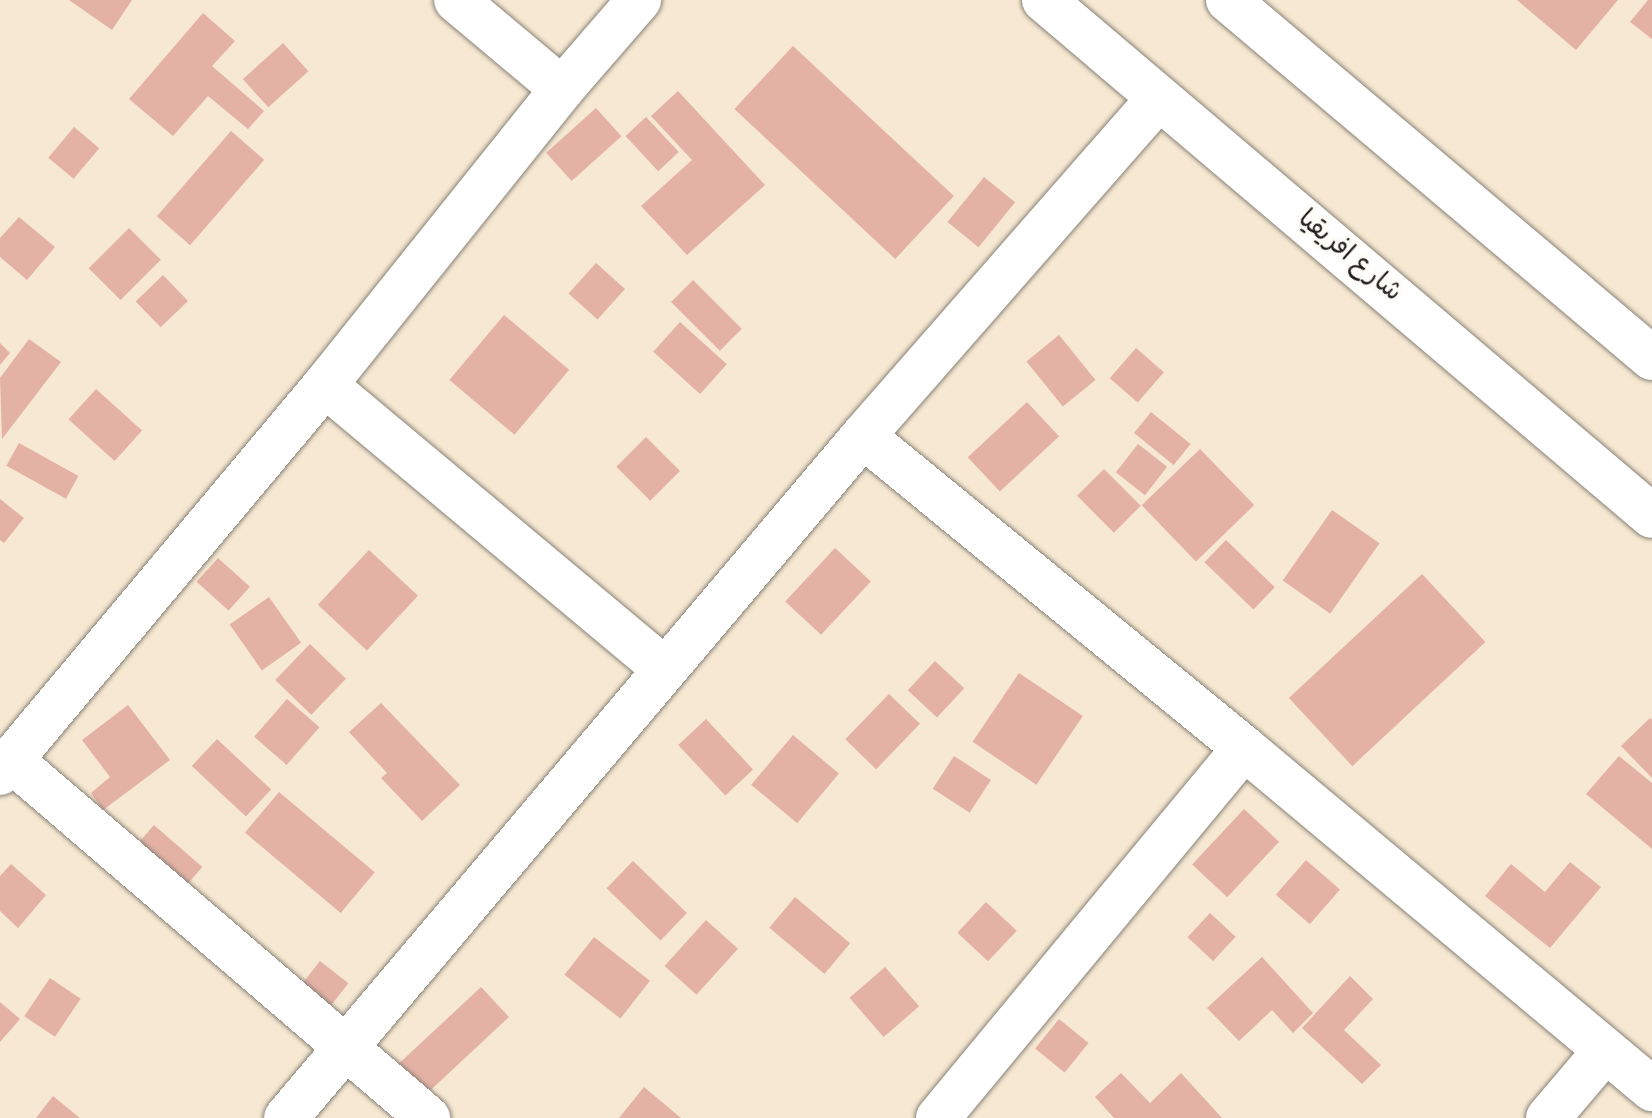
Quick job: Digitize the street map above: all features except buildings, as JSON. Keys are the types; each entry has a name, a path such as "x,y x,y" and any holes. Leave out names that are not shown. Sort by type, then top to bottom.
{"street":[{"path":"456,0 562,89"},
{"path":"428,1118 5,766 325,385 562,89 639,0"},
{"name":"شارع افريقيا","path":"1044,0 1652,516"},
{"path":"1228,0 1652,358"},
{"path":"286,1118 863,436 1159,98"},
{"path":"325,385 665,669"},
{"path":"863,436 1244,748 1652,1089"},
{"path":"938,1118 1244,748"},
{"path":"1548,1118 1604,1052"}]}
